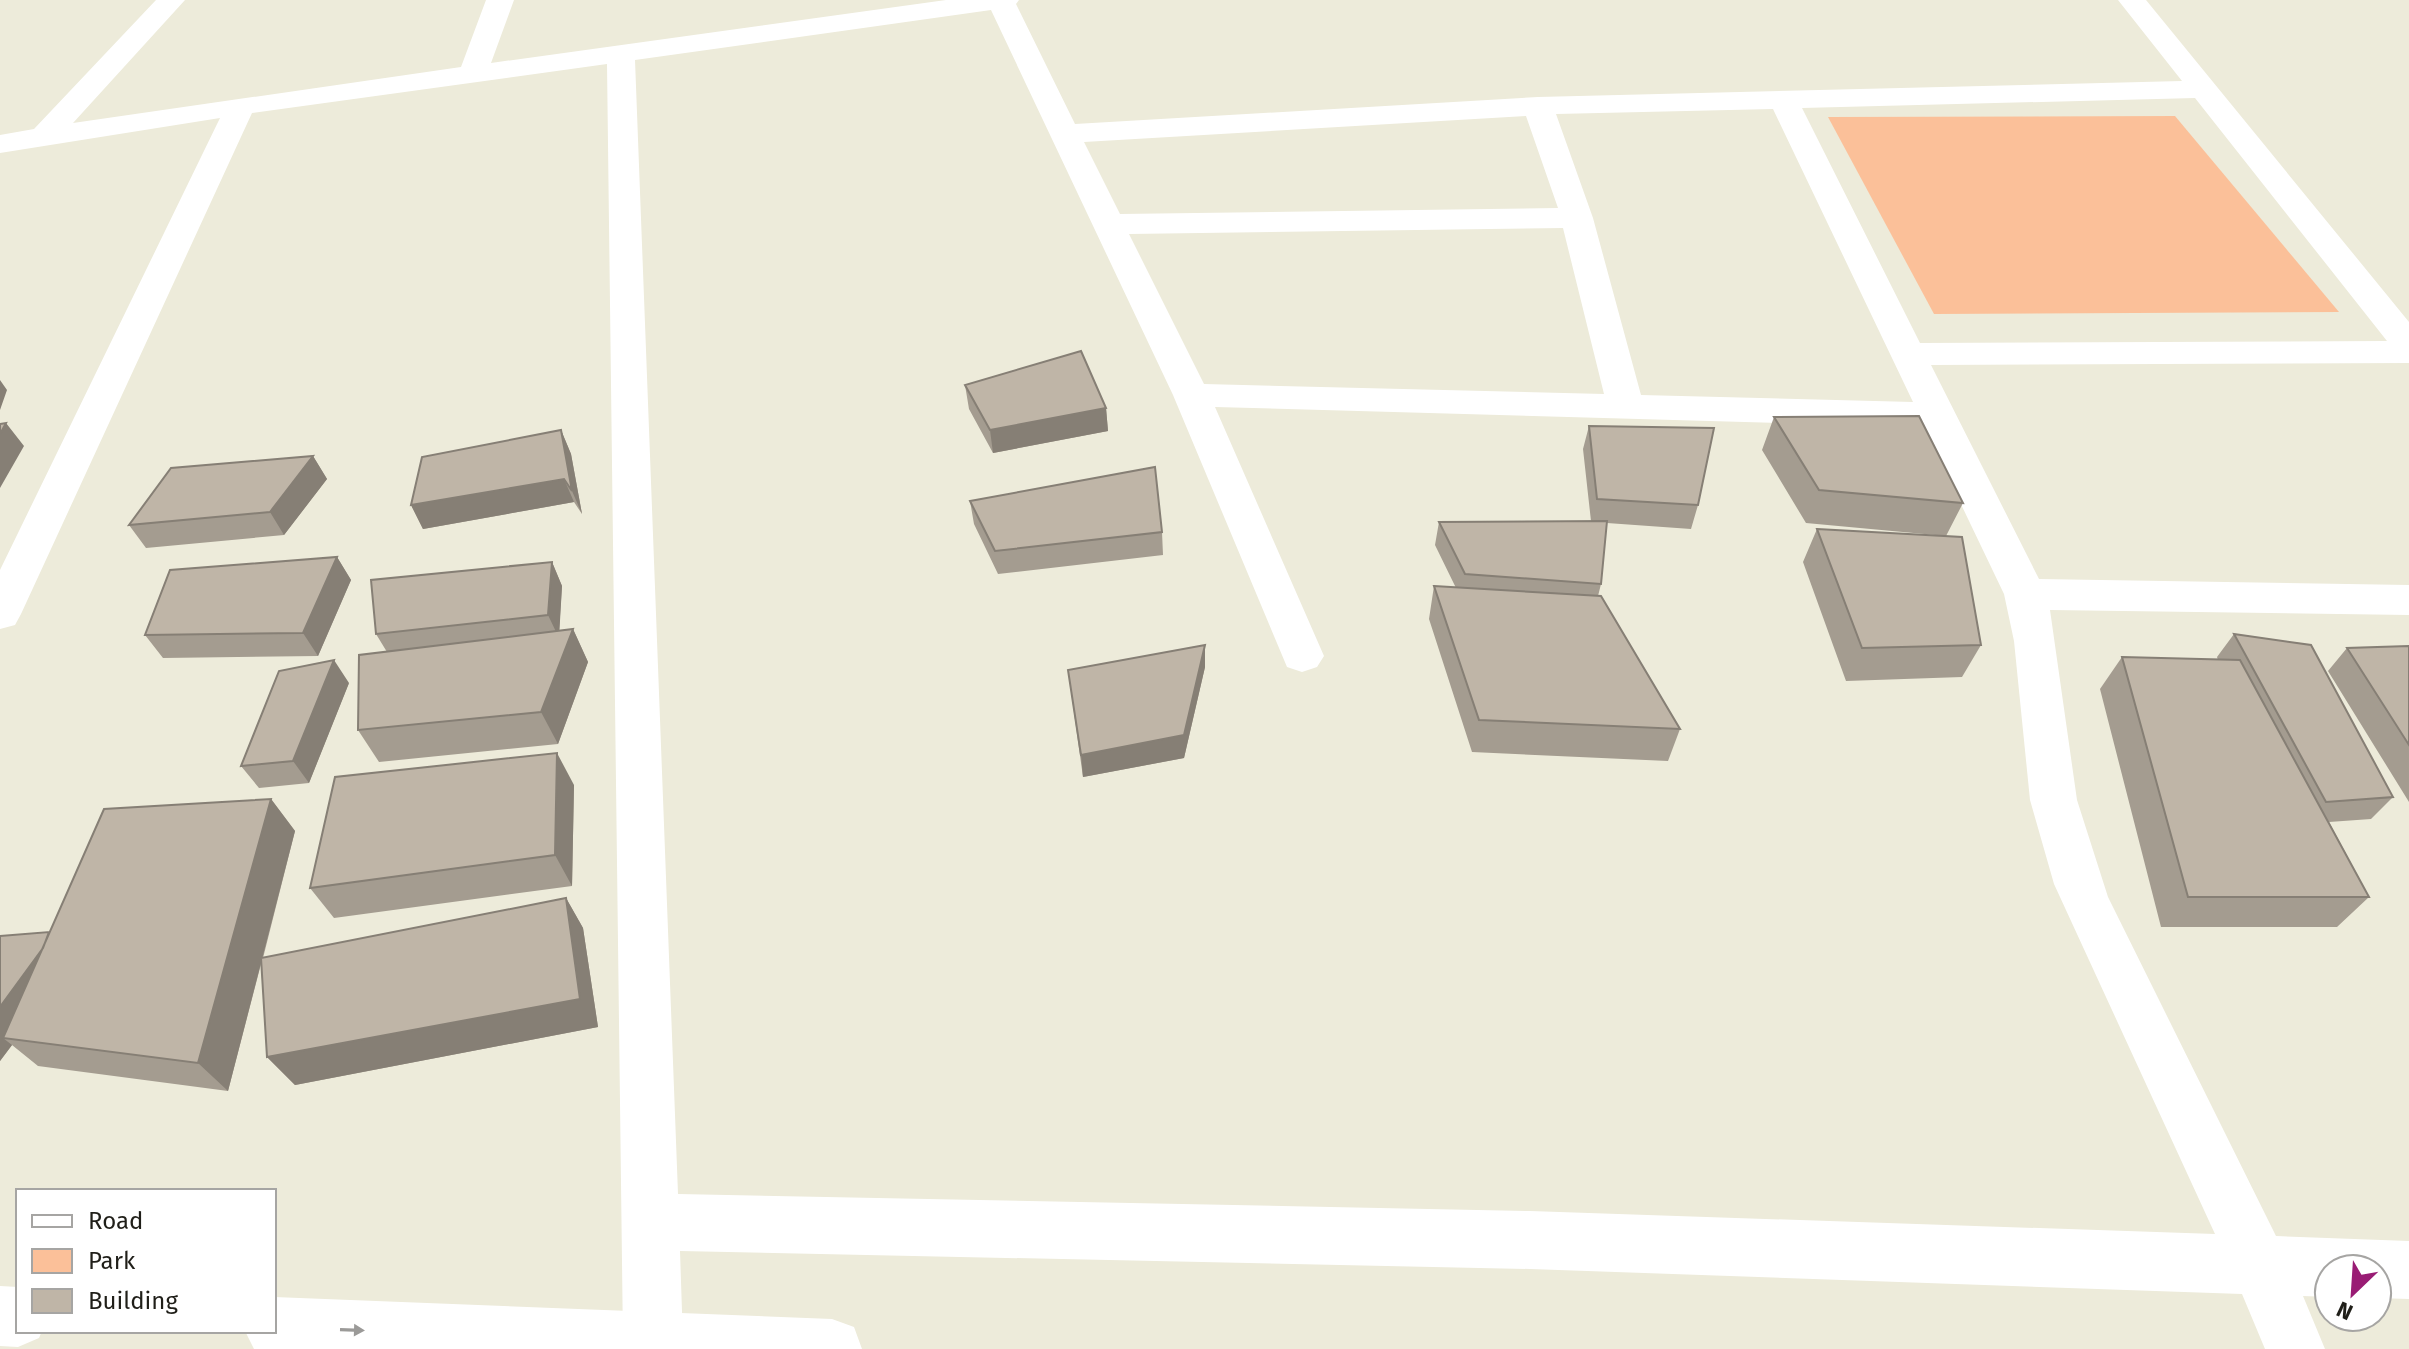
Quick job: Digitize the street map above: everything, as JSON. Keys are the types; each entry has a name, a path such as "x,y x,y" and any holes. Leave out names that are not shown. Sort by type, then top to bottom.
{"street":[{"path":"44,137 171,0"},
{"path":"473,73 500,0"},
{"path":"0,144 241,106 621,53 881,8 1002,0 1191,395 1302,656"},
{"path":"2132,0 2409,345"},
{"path":"621,53 653,1342"},
{"path":"1066,134 1538,106 2202,89"},
{"path":"1783,99 2025,594 2035,631 2049,773 2063,843 2084,898 2259,1264 2295,1349"},
{"path":"0,614 241,106"},
{"path":"1538,106 1577,218 1625,405"},
{"path":"1109,224 1577,218"},
{"path":"1908,354 2409,352"},
{"path":"1191,395 1938,415"},
{"path":"2025,594 2409,600"},
{"path":"651,1222 1530,1240 2409,1270"},
{"path":"276,1327 832,1349"}],"green space":[{"path":"2175,116 2339,312 1934,314 1828,117"}],"building":[{"path":"1081,351 1106,408 990,430 965,385"},
{"path":"1919,416 1963,503 1819,490 1774,417"},
{"path":"1589,426 1714,428 1698,505 1597,499"},
{"path":"561,430 572,491 564,479 411,505 422,457"},
{"path":"313,456 270,512 129,525 171,468"},
{"path":"1155,467 1162,532 995,551 970,501"},
{"path":"1607,521 1601,584 1465,574 1439,522"},
{"path":"1817,529 1962,537 1981,645 1862,648"},
{"path":"337,557 303,633 145,635 170,570"},
{"path":"552,562 548,615 376,634 371,580"},
{"path":"1434,586 1601,596 1680,729 1479,720"},
{"path":"573,629 541,712 358,730 359,655"},
{"path":"2234,634 2311,645 2393,797 2326,802"},
{"path":"1205,645 1184,735 1081,755 1068,670"},
{"path":"2409,646 2409,745 2347,648"},
{"path":"2122,657 2240,660 2369,897 2188,897"},
{"path":"334,660 293,761 241,766 279,671"},
{"path":"557,753 555,855 310,888 335,777"},
{"path":"271,799 198,1063 3,1038 104,809"},
{"path":"566,898 580,999 267,1057 261,958"},
{"path":"49,932 43,948 0,1007 0,936"}]}
